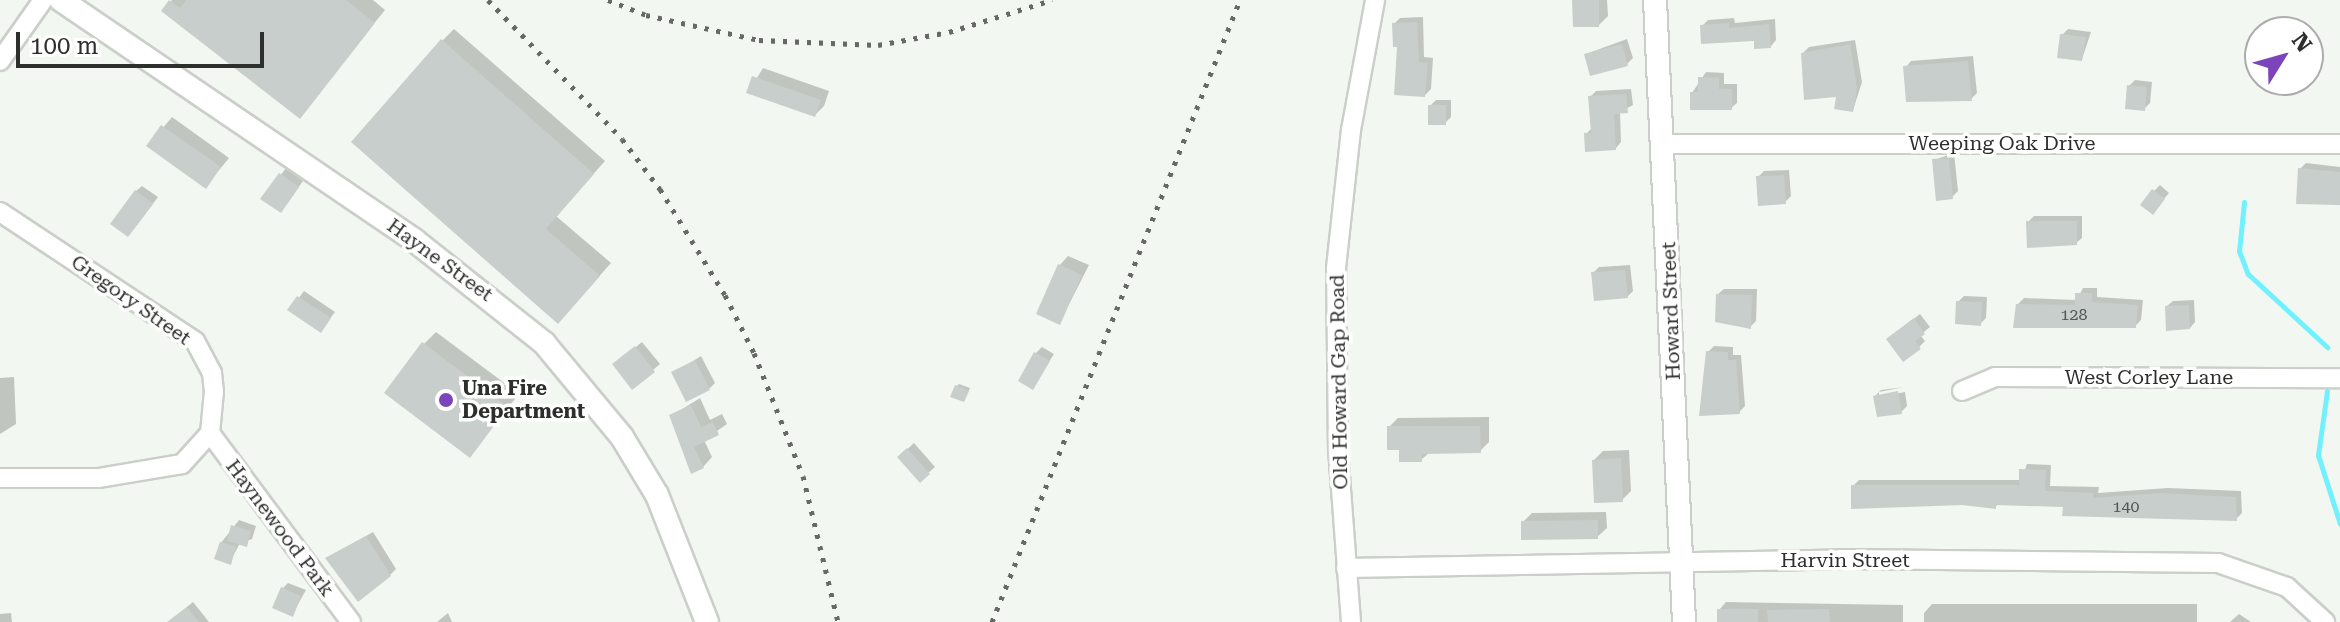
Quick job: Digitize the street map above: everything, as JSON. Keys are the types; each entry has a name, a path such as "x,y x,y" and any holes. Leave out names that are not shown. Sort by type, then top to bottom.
{"street":[{"path":"0,61 43,0"},
{"name":"Hayne Street","path":"61,0 414,240 544,343 613,424 657,495 707,622"},
{"name":"Old Howard Gap Road","path":"1351,622 1334,334 1336,268 1349,144 1375,0"},
{"name":"Howard Street","path":"1655,0 1684,622"},
{"name":"Weeping Oak Drive","path":"1664,144 2340,144"},
{"name":"Gregory Street","path":"0,212 195,341 212,373 210,433"},
{"name":"West Corley Lane","path":"1962,391 1995,377 2340,378"},
{"path":"0,478 87,478 168,468 194,457 210,433"},
{"name":"Haynewood Park","path":"210,433 351,622"},
{"name":"Harvin Street","path":"1346,568 1681,561 2218,563 2287,587 2325,622"}],"building":[{"path":"169,0 180,8 186,0 346,0 375,23 300,119 161,11"},
{"path":"1572,0 1599,0 1599,27 1573,27"},
{"path":"1417,22 1419,62 1428,63 1425,97 1394,95 1397,47 1393,47 1392,23"},
{"path":"1729,23 1729,28 1769,24 1771,48 1754,49 1754,41 1701,44 1700,25"},
{"path":"2060,34 2086,37 2082,61 2057,58"},
{"path":"441,39 594,174 546,229 600,276 558,324 351,142"},
{"path":"1622,44 1628,66 1590,76 1584,54"},
{"path":"1850,44 1857,89 1853,112 1834,109 1836,97 1804,100 1801,53"},
{"path":"1968,61 1972,101 1906,102 1903,66"},
{"path":"752,76 821,100 815,117 746,93"},
{"path":"1698,77 1719,78 1719,89 1732,89 1732,110 1690,110 1690,92 1698,92"},
{"path":"2127,85 2147,87 2145,111 2125,109"},
{"path":"1626,94 1628,113 1614,114 1616,150 1585,152 1584,133 1591,133 1588,96"},
{"path":"1428,105 1446,105 1446,125 1428,125"},
{"path":"161,125 221,167 206,189 146,146"},
{"path":"1949,158 1953,199 1936,201 1932,159"},
{"path":"2298,168 2340,172 2340,205 2296,204"},
{"path":"279,173 299,187 281,213 260,199"},
{"path":"1784,175 1786,204 1758,206 1756,176"},
{"path":"2152,189 2165,199 2153,215 2140,205"},
{"path":"135,190 153,204 128,237 110,224"},
{"path":"2026,221 2077,221 2077,245 2027,248"},
{"path":"1058,264 1082,275 1060,325 1036,314"},
{"path":"1625,270 1628,298 1594,301 1591,272"},
{"path":"2075,293 2092,293 2092,302 2138,305 2136,328 2013,328 2016,304 2075,305"},
{"path":"1716,294 1752,295 1751,329 1715,322"},
{"path":"297,296 331,318 321,333 287,310"},
{"path":"1956,301 1982,302 1981,326 1955,324"},
{"path":"2189,305 2190,329 2166,331 2165,306"},
{"path":"1914,318 1925,334 1915,341 1921,349 1903,362 1886,339"},
{"name":"Una Fire Department","path":"422,342 508,407 470,458 384,393"},
{"path":"635,346 655,372 632,390 612,364"},
{"path":"1706,351 1728,352 1728,360 1736,360 1740,414 1699,416"},
{"path":"1034,352 1050,361 1033,390 1018,381"},
{"path":"695,360 710,390 686,402 671,372"},
{"path":"955,385 969,391 964,402 950,397"},
{"path":"1898,391 1902,414 1877,417 1873,396"},
{"path":"691,405 701,427 713,422 719,435 694,447 704,468 691,474 669,415"},
{"path":"1387,426 1480,426 1481,453 1422,454 1422,462 1399,462 1399,450 1387,450"},
{"path":"907,448 930,474 920,483 897,457"},
{"path":"1621,458 1623,502 1594,503 1592,460"},
{"path":"2019,469 2046,470 2045,491 2094,493 2093,498 2161,493 2236,497 2237,521 2062,516 2063,507 1996,505 1996,509 1962,505 1851,509 1851,485 2019,485"},
{"path":"1598,520 1598,539 1521,540 1521,521"},
{"path":"231,525 251,531 247,547 227,541"},
{"path":"366,536 391,576 358,602 325,558"},
{"path":"220,542 236,546 231,565 214,559"},
{"path":"281,587 301,596 293,617 272,608"},
{"path":"187,607 199,622 167,622"},
{"path":"1717,609 1758,609 1758,622 1717,622"},
{"path":"1829,609 1830,622 1768,622 1767,610"}],"waterway":[{"path":"2244,202 2239,251 2248,274 2327,347"},
{"path":"2327,391 2318,455 2340,524"}],"railway":[{"path":"488,0 622,139 660,189 725,295 754,353 803,476 838,622"},
{"path":"608,0 646,15 759,40 878,45 949,32 1052,0"},
{"path":"992,622 1240,0"}],"place":[{"name":"Una Fire Department","path":"446,400"}]}
